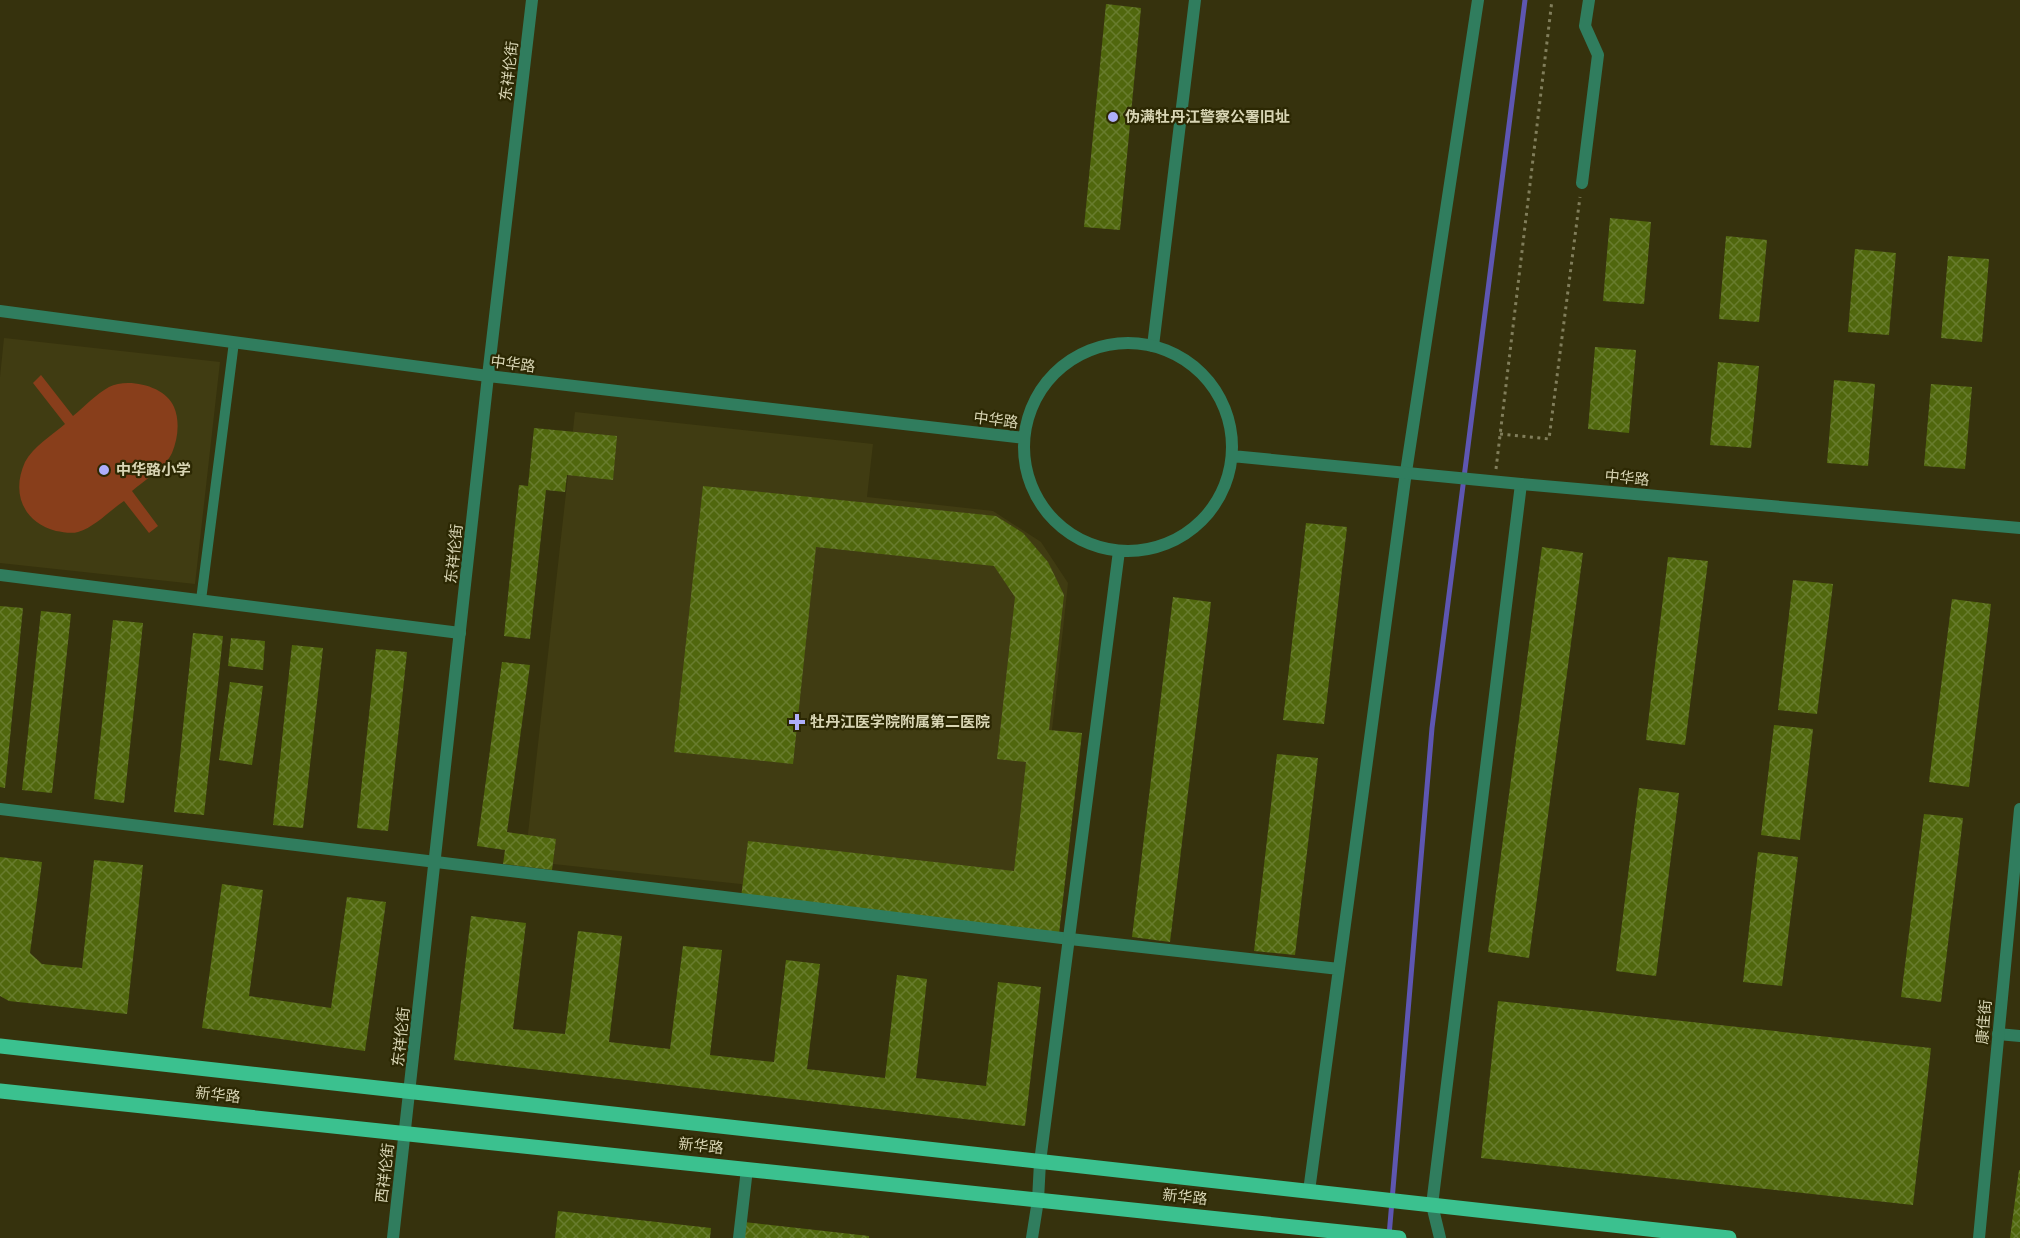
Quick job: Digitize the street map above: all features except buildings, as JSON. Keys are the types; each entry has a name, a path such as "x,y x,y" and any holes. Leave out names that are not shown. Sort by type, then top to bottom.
{"main road":[{"path":"0,1046 1729,1238"},
{"name":"新华路","path":"0,1091 1399,1238"}],"street":[{"name":"东祥伦街","path":"408,1112 488,376 532,0"},
{"path":"1153,346 1196,0"},
{"path":"1309,1191 1406,472 1478,0"},
{"path":"1582,183 1598,55 1585,26 1589,0"},
{"name":"中华路","path":"0,311 488,376 1024,438"},
{"path":"1144,343 1153,346 1177,354 1201,372 1220,396 1231,425 1232,456 1225,487 1207,515 1182,536 1162,545 1152,549 1119,551 1088,543 1060,526 1039,501 1027,471 1024,438 1033,405 1045,386 1052,376 1078,355 1110,344 1144,343"},
{"name":"中华路","path":"1232,456 2020,528"},
{"path":"1440,1238 1432,1205 1521,484"},
{"path":"1032,1238 1119,551"},
{"path":"0,574 460,633"},
{"path":"0,809 1070,939 1339,969"},
{"name":"康佳街","path":"1979,1238 2020,809"},
{"path":"1998,1034 2020,1036"},
{"name":"西祥伦街","path":"393,1238 408,1112"},
{"path":"739,1238 747,1169"}],"lane":[{"path":"201,600 234,342"}],"path":[{"path":"1495,481 1552,0"},
{"path":"1500,434 1549,439 1582,183"}],"shaded area":[{"name":"中华路小学","path":"4,338 220,362 195,584 0,563 0,377"},
{"path":"41,375 73,416 99,393 117,384 146,385 170,400 176,412 178,424 172,453 160,469 132,491 158,526 149,533 124,501 84,530 75,533 45,527 28,513 23,505 19,485 25,462 38,446 65,424 33,383"},
{"name":"牡丹江医学院附属第二医院","path":"575,412 873,444 867,497 993,511 1041,542 1068,583 1032,915 525,861"}],"waterway":[{"path":"1389,1236 1432,728 1525,0"}],"place":[{"name":"伪满牡丹江警察公署旧址","path":"1113,117"},
{"name":"中华路小学","path":"104,470"},
{"name":"牡丹江医学院附属第二医院","path":"797,722"}]}
